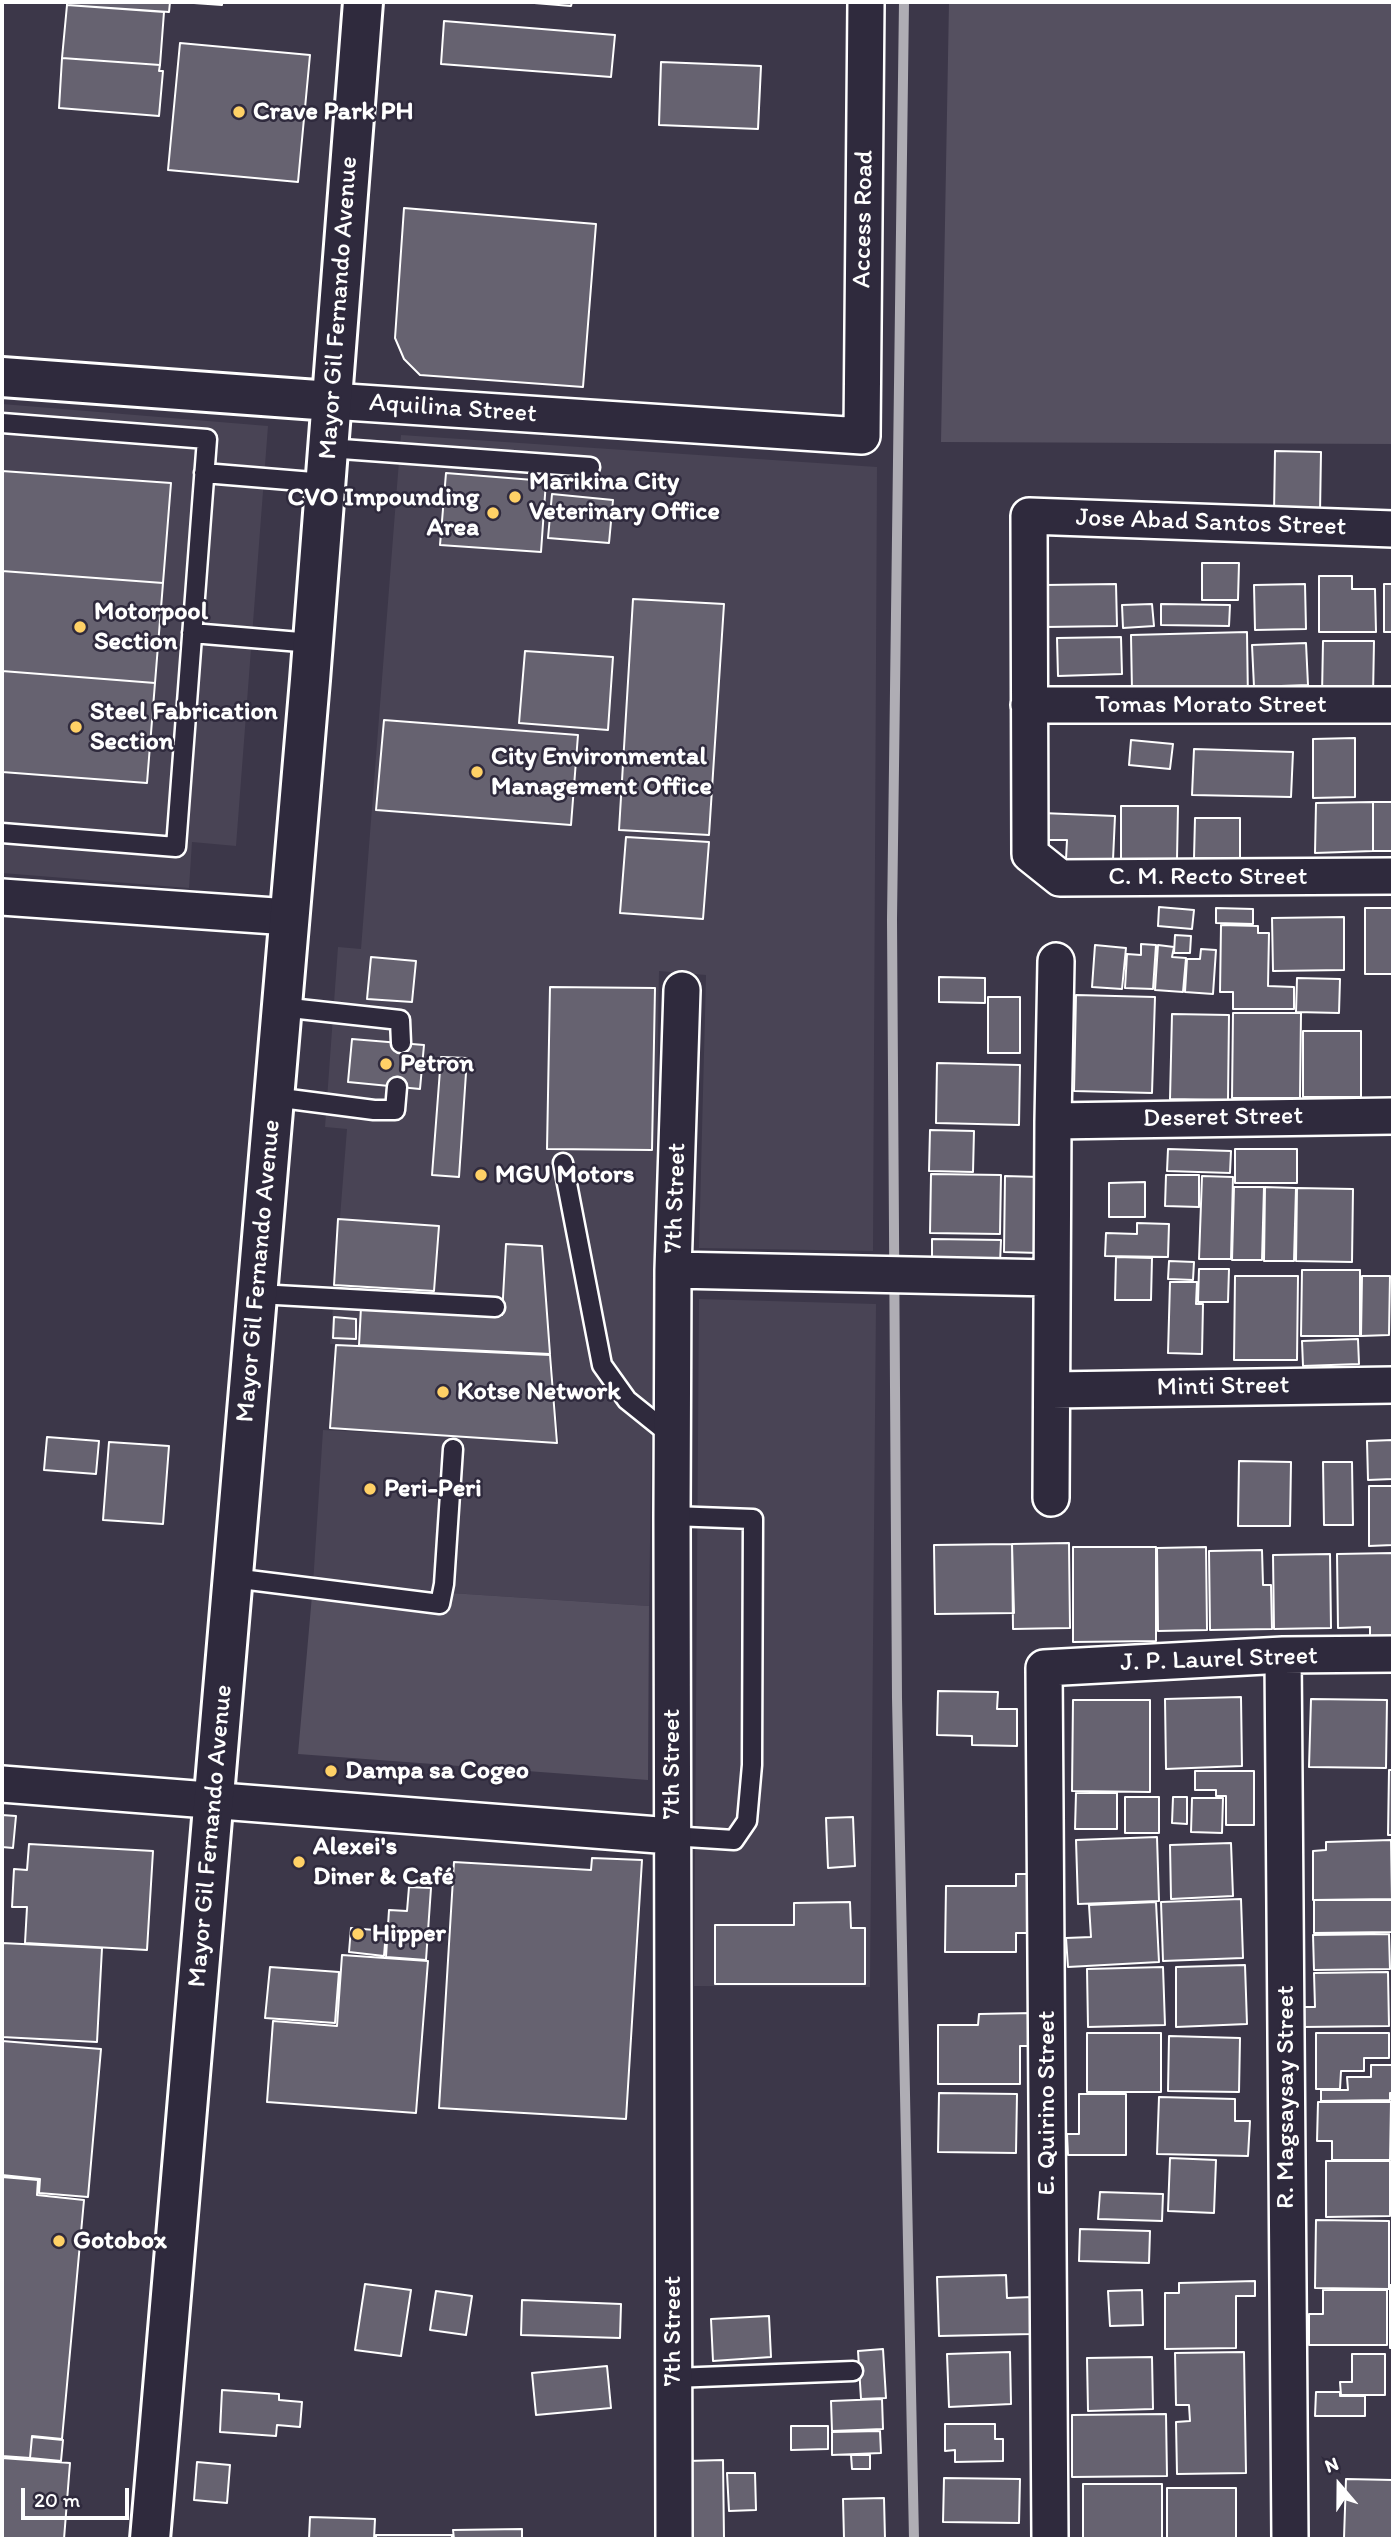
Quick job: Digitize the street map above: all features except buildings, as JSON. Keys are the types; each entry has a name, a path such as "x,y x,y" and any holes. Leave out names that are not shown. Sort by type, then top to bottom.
{"street":[{"name":"Mayor Gil Fernando Avenue","path":"150,2539 258,1294 363,2"},
{"name":"Access Road","path":"862,436 866,2"},
{"name":"Aquilina Street","path":"2,377 862,436"},
{"name":"Jose Abad Santos Street","path":"1029,705 1029,516 1393,529"},
{"name":"Tomas Morato Street","path":"1029,705 1393,705"},
{"name":"C. M. Recto Street","path":"1029,705 1030,854 1060,878 1393,876"},
{"path":"2,897 289,917"},
{"path":"1051,1499 1056,961"},
{"name":"7th Street","path":"674,2539 671,1836 673,1270 682,990"},
{"name":"Deseret Street","path":"1053,1121 1393,1116"},
{"path":"673,1270 1052,1278"},
{"name":"Minti Street","path":"1052,1390 1393,1385"},
{"name":"J. P. Laurel Street","path":"1044,1668 1283,1655 1393,1654"},
{"name":"R. Magsaysay Street","path":"1283,1655 1290,2539"},
{"name":"E. Quirino Street","path":"1044,1668 1050,2539"},
{"path":"2,1784 671,1836"}],"lane":[{"path":"2,423 207,439 176,847 2,833"},
{"path":"204,473 326,466 590,467"},
{"path":"192,633 312,643"},
{"path":"281,1007 400,1020 401,1043"},
{"path":"274,1097 374,1110 395,1110 397,1087"},
{"path":"563,1163 602,1365 627,1400 673,1437"},
{"path":"258,1294 495,1307"},
{"path":"233,1578 440,1604 444,1584 453,1449"},
{"path":"671,1836 734,1840 747,1821 752,1765 753,1519 672,1516"},
{"path":"674,2378 853,2371"}],"shaded area":[{"path":"949,2 1393,2 1393,444 941,442"},
{"path":"2,404 268,426 236,846 192,842 189,888 2,873"},
{"path":"401,435 877,467 873,1251 699,1248 706,975 659,971 649,1606 313,1584 323,1430 559,1442 551,1355 330,1344 347,1129 325,1127 338,947 361,949"},
{"path":"699,1299 876,1304 870,1987 694,1986"},
{"path":"313,1584 649,1606 648,1780 298,1754"}],"waterway":[{"path":"904,2 892,919 897,1698 914,2539"}],"place":[{"name":"Crave Park PH","path":"239,112"},
{"name":"Marikina City Veterinary Office","path":"515,497"},
{"name":"CVO Impounding Area","path":"493,513"},
{"name":"Motorpool Section","path":"80,627"},
{"name":"Steel Fabrication Section","path":"76,727"},
{"name":"City Environmental Management Office","path":"477,772"},
{"name":"Petron","path":"386,1064"},
{"name":"MGU Motors","path":"481,1175"},
{"name":"Kotse Network","path":"443,1392"},
{"name":"Peri-Peri","path":"370,1489"},
{"name":"Dampa sa Cogeo","path":"331,1771"},
{"name":"Alexei's Diner & Café","path":"299,1862"},
{"name":"Hipper","path":"358,1934"},
{"name":"Gotobox","path":"59,2241"}]}
